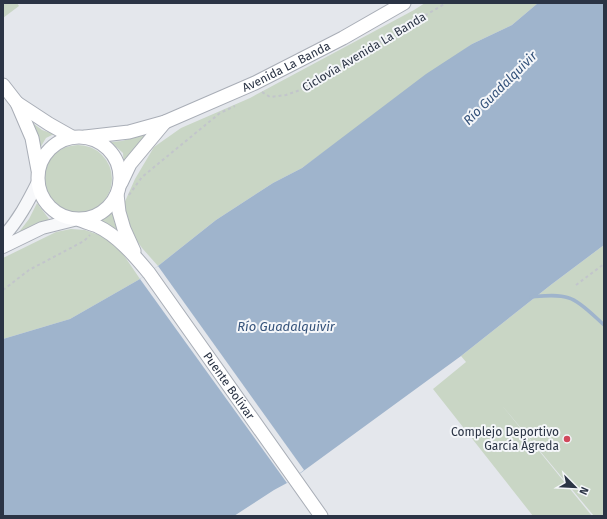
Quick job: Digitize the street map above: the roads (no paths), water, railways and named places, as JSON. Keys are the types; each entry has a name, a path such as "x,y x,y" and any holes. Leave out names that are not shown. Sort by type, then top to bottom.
{"main road":[{"name":"Avenida La Banda","path":"78,137 129,132 165,122 255,82 343,38 404,3"},
{"path":"3,85 17,103 32,138 40,193 46,203 63,217 77,220 91,218 102,212 121,192 120,173 116,160 108,149 98,141 78,137 49,124 17,103"},
{"name":"Avenida La Banda","path":"121,192 130,164 165,122"},
{"path":"38,177 40,164 50,149 64,140 78,137"},
{"name":"Puente Bolívar","path":"121,192 119,212 124,229 136,256"},
{"name":"Puente Bolívar","path":"77,220 99,227 116,238 136,256 321,516"}],"street":[{"path":"3,237 24,210 38,177"},
{"path":"3,246 42,228 77,220"}],"water":[{"name":"Río Guadalquivir","path":"538,3 604,3 604,245 461,356 287,483 234,516 3,516 3,339 70,319 140,279 216,220 273,183 302,168 426,74 472,44 512,25"}],"waterway":[{"path":"531,297 555,296 569,298 583,306 604,325"}],"place":[{"name":"Complejo Deportivo García Ágreda","path":"567,439"}]}
